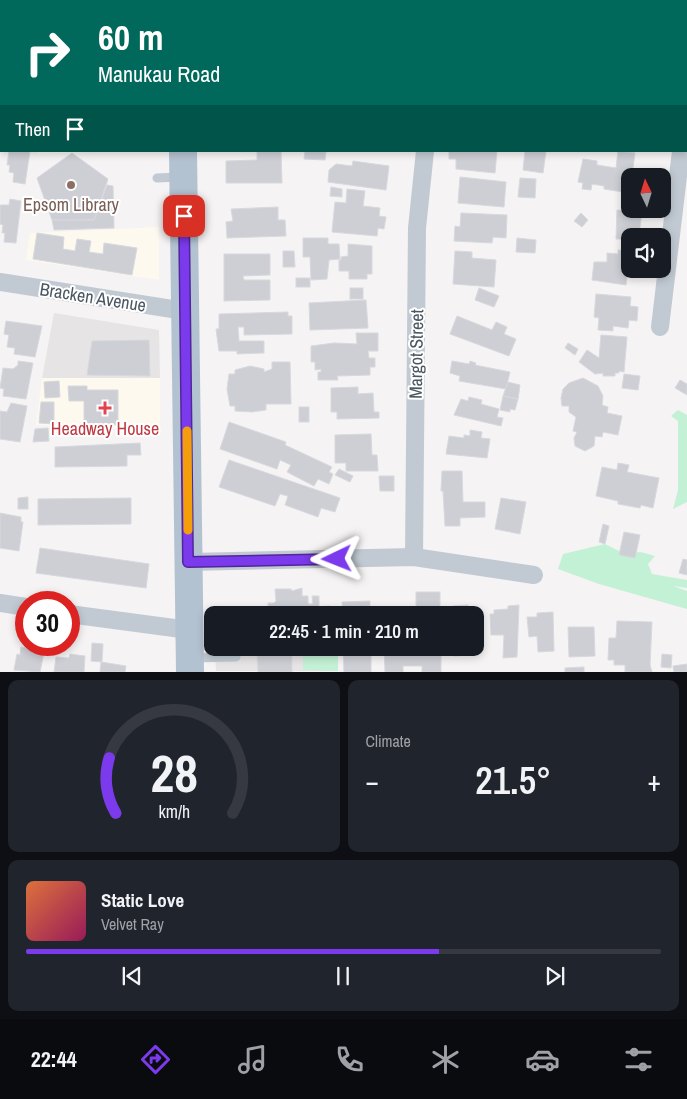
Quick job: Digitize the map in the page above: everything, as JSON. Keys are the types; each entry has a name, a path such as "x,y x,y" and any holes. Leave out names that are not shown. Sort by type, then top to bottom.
{"main road":[{"path":"175,169 185,311 189,665"}],"street":[{"name":"Margot Street","path":"414,556 417,228 425,152"},
{"path":"660,327 681,152"},
{"name":"Bracken Avenue","path":"0,282 185,311"},
{"path":"188,562 414,556 534,575"},
{"path":"0,602 15,605"},
{"path":"80,615 189,630"}],"lane":[{"path":"189,665 236,658"}],"shaded area":[{"path":"38,152 91,152 38,154"},
{"path":"159,227 159,280 26,260 30,233"},
{"path":"54,313 159,330 160,378 42,378"},
{"path":"42,378 160,378 160,431 36,425"},
{"path":"215,656 338,656 338,671 216,671"}],"green space":[{"path":"678,410 687,415 687,502 673,509 678,490 678,421 671,416"},
{"path":"605,544 623,553 641,552 655,556 648,564 652,574 687,580 687,588 673,586 687,591 687,609 599,584 558,569 563,554"},
{"path":"303,656 338,656 338,671 303,670"}],"building":[{"path":"9,152 30,152 25,184 13,182 14,173 9,172 10,165 7,165"},
{"path":"257,152 281,152 282,183 226,183 226,161 257,160"},
{"path":"305,152 326,152 325,160 304,159"},
{"path":"449,152 497,152 495,173 456,169 456,159 449,159"},
{"path":"525,152 546,152 543,173 523,170"},
{"path":"618,152 635,153 633,168 621,168 621,192 604,189 604,186 592,184 591,190 582,189 583,183 578,182 583,159 597,161 597,165 616,168"},
{"path":"72,153 108,179 94,220 52,220 37,178"},
{"path":"353,161 389,166 386,190 328,182 329,170 336,164 352,166"},
{"path":"460,177 506,182 504,207 458,203"},
{"path":"520,178 536,179 535,198 518,197"},
{"path":"107,185 113,186 114,228 54,230 52,220 94,220"},
{"path":"331,187 342,189 342,197 330,196"},
{"path":"347,189 365,191 363,206 380,208 379,216 386,217 384,229 378,228 377,236 332,232 335,202 346,203"},
{"path":"10,199 21,201 16,243 4,242 5,233 2,233 3,225 0,224 0,205 9,205"},
{"path":"278,207 278,220 285,220 286,236 227,238 226,222 233,221 231,209"},
{"path":"617,210 621,210 621,218 641,218 640,228 621,228 621,239 616,239"},
{"path":"461,213 507,215 506,238 493,237 492,243 454,241 455,226 460,227"},
{"path":"581,213 588,220 582,227 574,221"},
{"path":"37,233 64,237 63,249 75,251 77,239 91,241 89,252 103,254 104,243 137,248 132,275 33,259"},
{"path":"303,238 328,238 328,244 339,244 340,259 329,260 327,279 311,280 310,257 303,257"},
{"path":"517,238 536,240 535,253 516,252"},
{"path":"348,244 372,246 372,274 367,274 367,279 349,279 349,271 339,271 339,260 341,260 341,257 348,256"},
{"path":"618,250 621,250 621,278 627,278 626,285 592,280 594,262 607,262 607,253 618,254"},
{"path":"283,251 294,251 295,267 283,267"},
{"path":"455,251 472,252 472,258 496,260 494,287 453,284"},
{"path":"224,254 270,254 270,275 243,276 244,280 270,280 270,300 224,301"},
{"path":"296,278 310,278 310,287 296,287"},
{"path":"350,288 363,288 363,299 350,299"},
{"path":"479,288 499,296 494,307 475,300"},
{"path":"596,294 631,297 630,306 638,307 637,321 629,320 628,328 613,326 613,331 598,330 599,318 594,317"},
{"path":"366,300 368,328 310,330 309,303"},
{"path":"288,312 288,316 292,316 292,334 244,335 244,327 238,327 239,341 264,341 264,353 237,354 237,351 219,351 216,329 219,329 219,314"},
{"path":"457,316 492,330 496,322 507,327 504,334 516,339 509,356 450,334"},
{"path":"6,321 42,326 35,357 14,354 15,348 7,347 9,335 4,334"},
{"path":"356,333 378,333 378,351 368,351 369,358 375,358 375,367 370,367 370,375 337,376 338,380 318,380 318,372 321,372 321,369 315,370 315,362 311,362 311,346 334,343 357,344"},
{"path":"601,335 627,337 624,372 619,371 619,373 615,373 615,376 603,376 603,373 595,374 579,362 587,350 599,358"},
{"path":"149,340 150,376 87,375 92,341"},
{"path":"568,343 578,349 575,355 565,348"},
{"path":"18,361 33,363 26,399 3,396 4,389 0,388 3,368 13,369 18,365"},
{"path":"452,361 469,364 470,361 476,363 475,365 510,372 506,389 459,381 460,376 450,373"},
{"path":"272,362 290,362 291,404 266,404 266,410 252,412 235,411 235,406 230,406 227,389 229,374 235,374 235,370 250,366 264,369 264,372 272,369"},
{"path":"624,374 640,376 638,390 622,388"},
{"path":"583,378 598,386 603,396 602,405 608,407 607,413 622,416 618,435 603,432 602,437 595,436 594,446 585,451 575,446 574,438 577,432 573,431 576,417 569,412 569,406 562,406 561,398 563,389 569,383"},
{"path":"680,380 687,384 687,395 675,388"},
{"path":"59,381 60,397 45,398 44,382"},
{"path":"508,382 520,385 518,399 503,396"},
{"path":"68,386 87,386 87,390 118,390 118,425 84,425 84,401 69,401"},
{"path":"358,387 358,394 373,393 374,412 379,412 379,418 337,419 337,412 331,412 331,388"},
{"path":"503,396 518,399 515,410 510,409 510,412 500,410"},
{"path":"469,397 482,400 481,404 499,409 497,417 503,418 501,426 454,415 461,399 468,401"},
{"path":"41,402 54,402 54,424 39,423"},
{"path":"11,403 27,406 20,442 0,439 0,411 7,412"},
{"path":"299,407 309,407 309,422 299,422"},
{"path":"229,422 286,442 285,445 332,467 329,472 333,474 329,484 318,479 314,486 287,472 291,465 280,460 277,469 220,449"},
{"path":"48,428 49,441 33,442 35,429"},
{"path":"470,430 482,432 481,438 490,439 487,458 446,454 449,436 464,438 464,435 470,436"},
{"path":"371,434 372,455 377,455 378,471 346,471 346,463 335,463 335,435"},
{"path":"140,443 141,455 127,455 127,466 55,467 55,447"},
{"path":"229,460 340,498 335,512 321,508 318,517 285,505 288,496 280,494 275,506 219,487"},
{"path":"618,463 629,465 627,472 659,478 653,508 641,505 640,508 618,504 618,501 596,496 602,467 617,470"},
{"path":"339,469 353,476 350,482 335,475"},
{"path":"442,471 462,471 463,502 485,502 485,517 460,518 460,526 445,526 443,491 441,491"},
{"path":"379,476 394,476 394,491 380,491"},
{"path":"28,497 28,509 18,509 18,498"},
{"path":"131,498 131,524 38,525 38,499"},
{"path":"501,498 526,502 520,534 495,529"},
{"path":"0,513 21,517 21,522 23,522 19,551 0,548"},
{"path":"603,524 609,526 605,544 599,542"},
{"path":"624,532 640,535 635,558 619,555"},
{"path":"40,548 149,564 146,588 36,573"},
{"path":"683,559 687,560 687,575 679,573"},
{"path":"302,588 302,596 308,596 308,604 313,604 312,596 319,596 319,606 268,606 268,603 276,601 275,589 291,589 292,591"},
{"path":"416,592 440,592 440,606 416,606"},
{"path":"370,601 370,606 342,606 342,602"},
{"path":"519,605 517,657 503,658 504,635 491,635 490,614 494,614 494,610 508,609 508,606"},
{"path":"553,612 554,651 538,652 537,636 529,637 527,617 537,617 537,613"},
{"path":"617,621 652,622 650,665 652,672 625,672 625,665 614,665 614,660 608,660 609,638 616,638"},
{"path":"568,627 594,627 595,656 569,657"},
{"path":"92,643 103,644 102,662 91,661"},
{"path":"662,654 672,655 671,668 661,667"},
{"path":"17,656 43,656 40,672 14,670"},
{"path":"70,656 85,656 84,672 54,672 56,657 69,658"},
{"path":"257,656 292,656 292,672 258,672"},
{"path":"343,656 371,656 371,672 344,672"},
{"path":"384,656 441,656 441,672 422,672 422,666 403,666 403,672 385,672"},
{"path":"101,662 126,666 125,672 100,672"},
{"path":"687,664 687,672 674,672 673,666"},
{"path":"584,667 584,672 565,672 565,668"}],"slow traffic":[{"path":"187,431 188,530"}],"place":[{"name":"Epsom Library","path":"71,185"},
{"name":"Headway House","path":"105,408"}],"route":[{"path":"184,216 188,562 337,559"}]}
